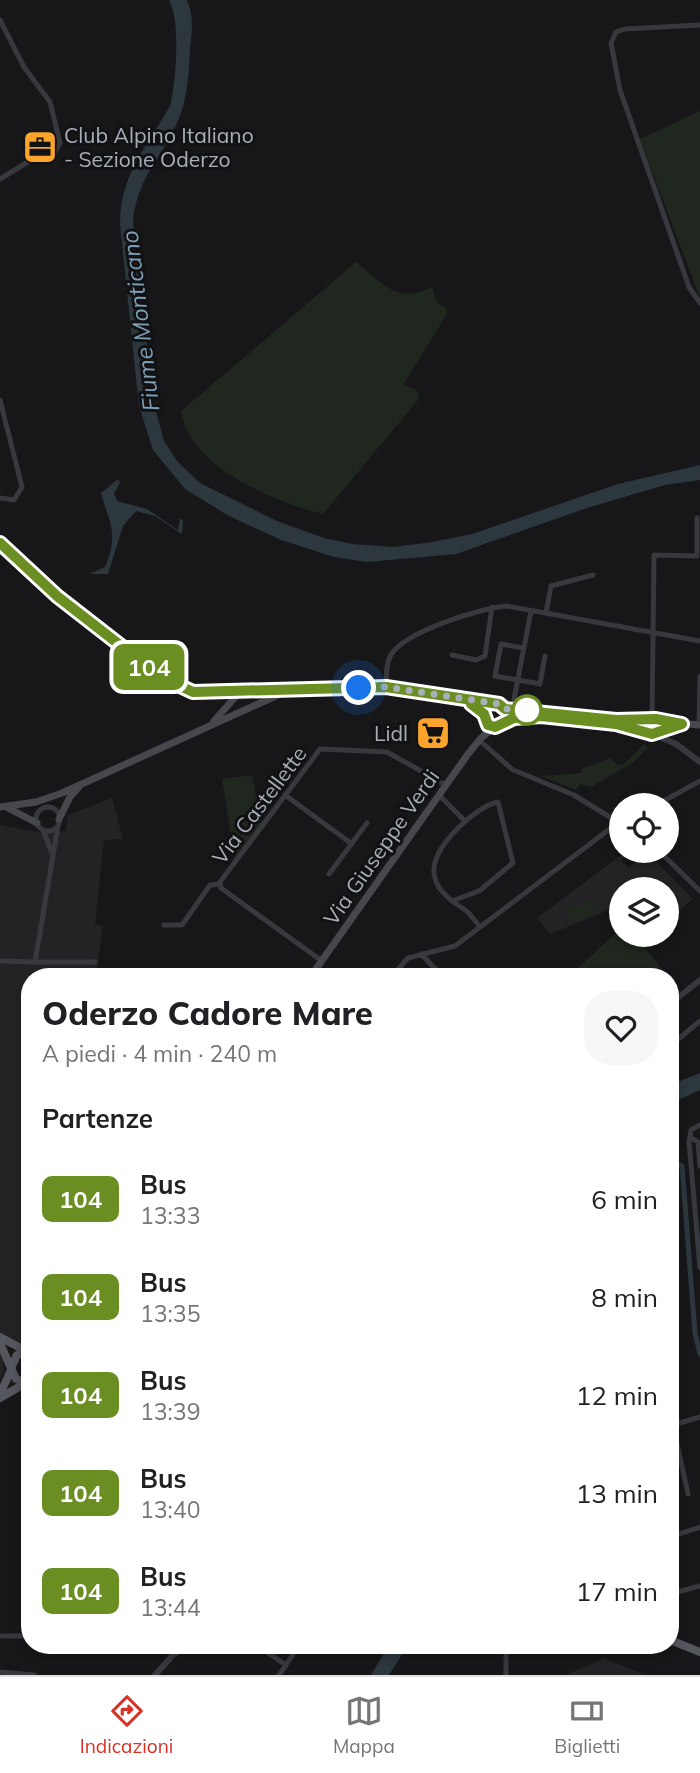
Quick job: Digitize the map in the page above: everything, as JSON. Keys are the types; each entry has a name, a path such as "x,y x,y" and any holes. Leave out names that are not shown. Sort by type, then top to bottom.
{"main road":[{"path":"0,543 57,596 161,677 179,687 208,693 386,687 495,704 505,709 648,720 662,727"},
{"path":"3,807 49,798 237,711 290,691"},
{"path":"208,693 220,703 219,714"},
{"path":"237,711 244,700 239,693"},
{"path":"213,722 239,693"},
{"path":"464,699 495,727 514,718 554,716 653,734 662,727 700,725"},
{"path":"485,718 488,707 495,704"},
{"path":"505,709 506,722"},
{"name":"Via Giuseppe Verdi","path":"480,739 485,718"},
{"path":"645,731 642,725 648,720"},
{"name":"Via Giuseppe Verdi","path":"317,968 480,739 495,727"},
{"path":"59,820 70,797 82,783"},
{"path":"3,807 40,826"},
{"path":"0,1337 21,1347"},
{"path":"0,1343 16,1379 21,1381"},
{"path":"0,1396 17,1355 21,1354"},
{"path":"0,1396 21,1387"},
{"path":"679,1644 700,1652"}],"street":[{"path":"0,20 24,67 50,102 60,143 54,154 32,159 0,179"},
{"path":"700,26 625,29 617,32 611,43 620,90 689,287 700,303"},
{"path":"0,400 22,488 14,500 0,498"},
{"path":"648,720 654,555 697,555 698,518"},
{"path":"546,613 551,586 593,575"},
{"path":"386,687 388,663 397,647 451,620 492,607 546,613 700,641"},
{"path":"452,655 477,660 485,656 492,607"},
{"path":"514,699 531,611"},
{"path":"523,648 500,644 495,676 540,684 545,656"},
{"path":"700,676 700,725"},
{"path":"662,727 667,740"},
{"path":"653,734 700,762"},
{"path":"480,739 515,770 574,795 609,816"},
{"name":"Via Castellette","path":"322,961 220,884 320,749 387,752 446,785"},
{"path":"678,793 700,781"},
{"path":"285,794 352,844"},
{"path":"439,795 464,820"},
{"path":"452,901 479,891 510,868 514,859 498,802 464,820 438,856 434,868 436,884 452,901 468,912 480,927"},
{"path":"35,962 53,860 59,820 55,810 46,807 37,813 40,826 50,843 53,860"},
{"path":"40,826 52,830 59,820"},
{"path":"329,874 368,823"},
{"path":"398,968 404,960 454,946 609,831"},
{"path":"671,863 700,891"},
{"path":"164,925 182,925 210,886 220,884"},
{"path":"421,954 434,968"},
{"path":"0,961 95,962"},
{"path":"679,997 700,980"},
{"path":"679,1038 700,1021"},
{"path":"700,1125 691,1130 690,1137 700,1267"},
{"path":"690,1137 698,1142 700,1166"},
{"path":"679,1423 700,1417"},
{"path":"679,1455 688,1494"},
{"path":"679,1534 700,1527"},
{"path":"679,1592 700,1586"},
{"path":"0,1636 21,1636"},
{"path":"155,1675 176,1654"},
{"path":"270,1654 286,1665"},
{"path":"279,1675 293,1654"},
{"path":"506,1654 506,1675"},
{"path":"0,1672 34,1675"}],"shaded area":[{"path":"700,111 700,298 640,139"},
{"path":"356,262 383,284 400,293 420,292 432,287 436,301 446,309 447,314 403,385 415,389 419,394 418,400 323,514 259,491 217,465 200,449 187,431 181,411"},
{"path":"644,744 648,748 631,764 591,787 580,784 576,790 541,776 582,773 582,769 609,758 618,765 624,764"},
{"path":"252,775 261,824 235,860 222,779"},
{"path":"112,798 123,839 104,840 95,924 103,926 97,968 21,968 21,1345 12,1343 2,1354 4,1370 0,1382 0,825 41,833 66,831 68,815"},
{"path":"610,863 624,863 629,868 634,863 657,863 671,877 609,877 609,910 550,934 537,918"},
{"path":"679,885 693,899 679,911"},
{"path":"591,900 596,913 571,923 566,911"},
{"path":"609,939 609,947 644,947 661,968 578,968"},
{"path":"604,1658 645,1675 566,1675"}],"water":[{"name":"Fiume Monticano","path":"169,0 187,0 191,12 192,30 186,92 173,132 140,190 133,220 154,404 164,441 177,461 200,483 277,521 324,538 352,544 394,547 472,534 618,484 700,465 700,480 665,485 587,508 456,554 367,562 334,557 281,540 229,516 185,489 153,450 139,406 120,224 121,206 130,176 170,106 176,37"},
{"path":"118,479 120,483 114,493 117,501 147,509 178,530 180,519 183,520 182,534 155,516 136,511 123,526 108,574 89,574 105,567 112,546 112,529 101,493"},
{"path":"700,1073 700,1090 679,1100 679,1081"},
{"path":"384,1654 402,1654 389,1675 371,1675"}],"waterway":[{"path":"679,1165 682,1166 695,1333 700,1354"}],"bus line":[{"name":"104","path":"0,543 57,596 161,677 193,692 386,687 499,704 505,709 542,710 616,720 656,719 682,724 652,734 616,724 541,716 514,718 501,726 491,727 484,714 471,704"}],"place":[{"name":"Club Alpino Italiano - Sezione Oderzo","path":"40,147"},
{"name":"Lidl","path":"433,733"}],"route":[{"path":"359,688 386,687 499,704 505,709 534,710 527,710"}]}
